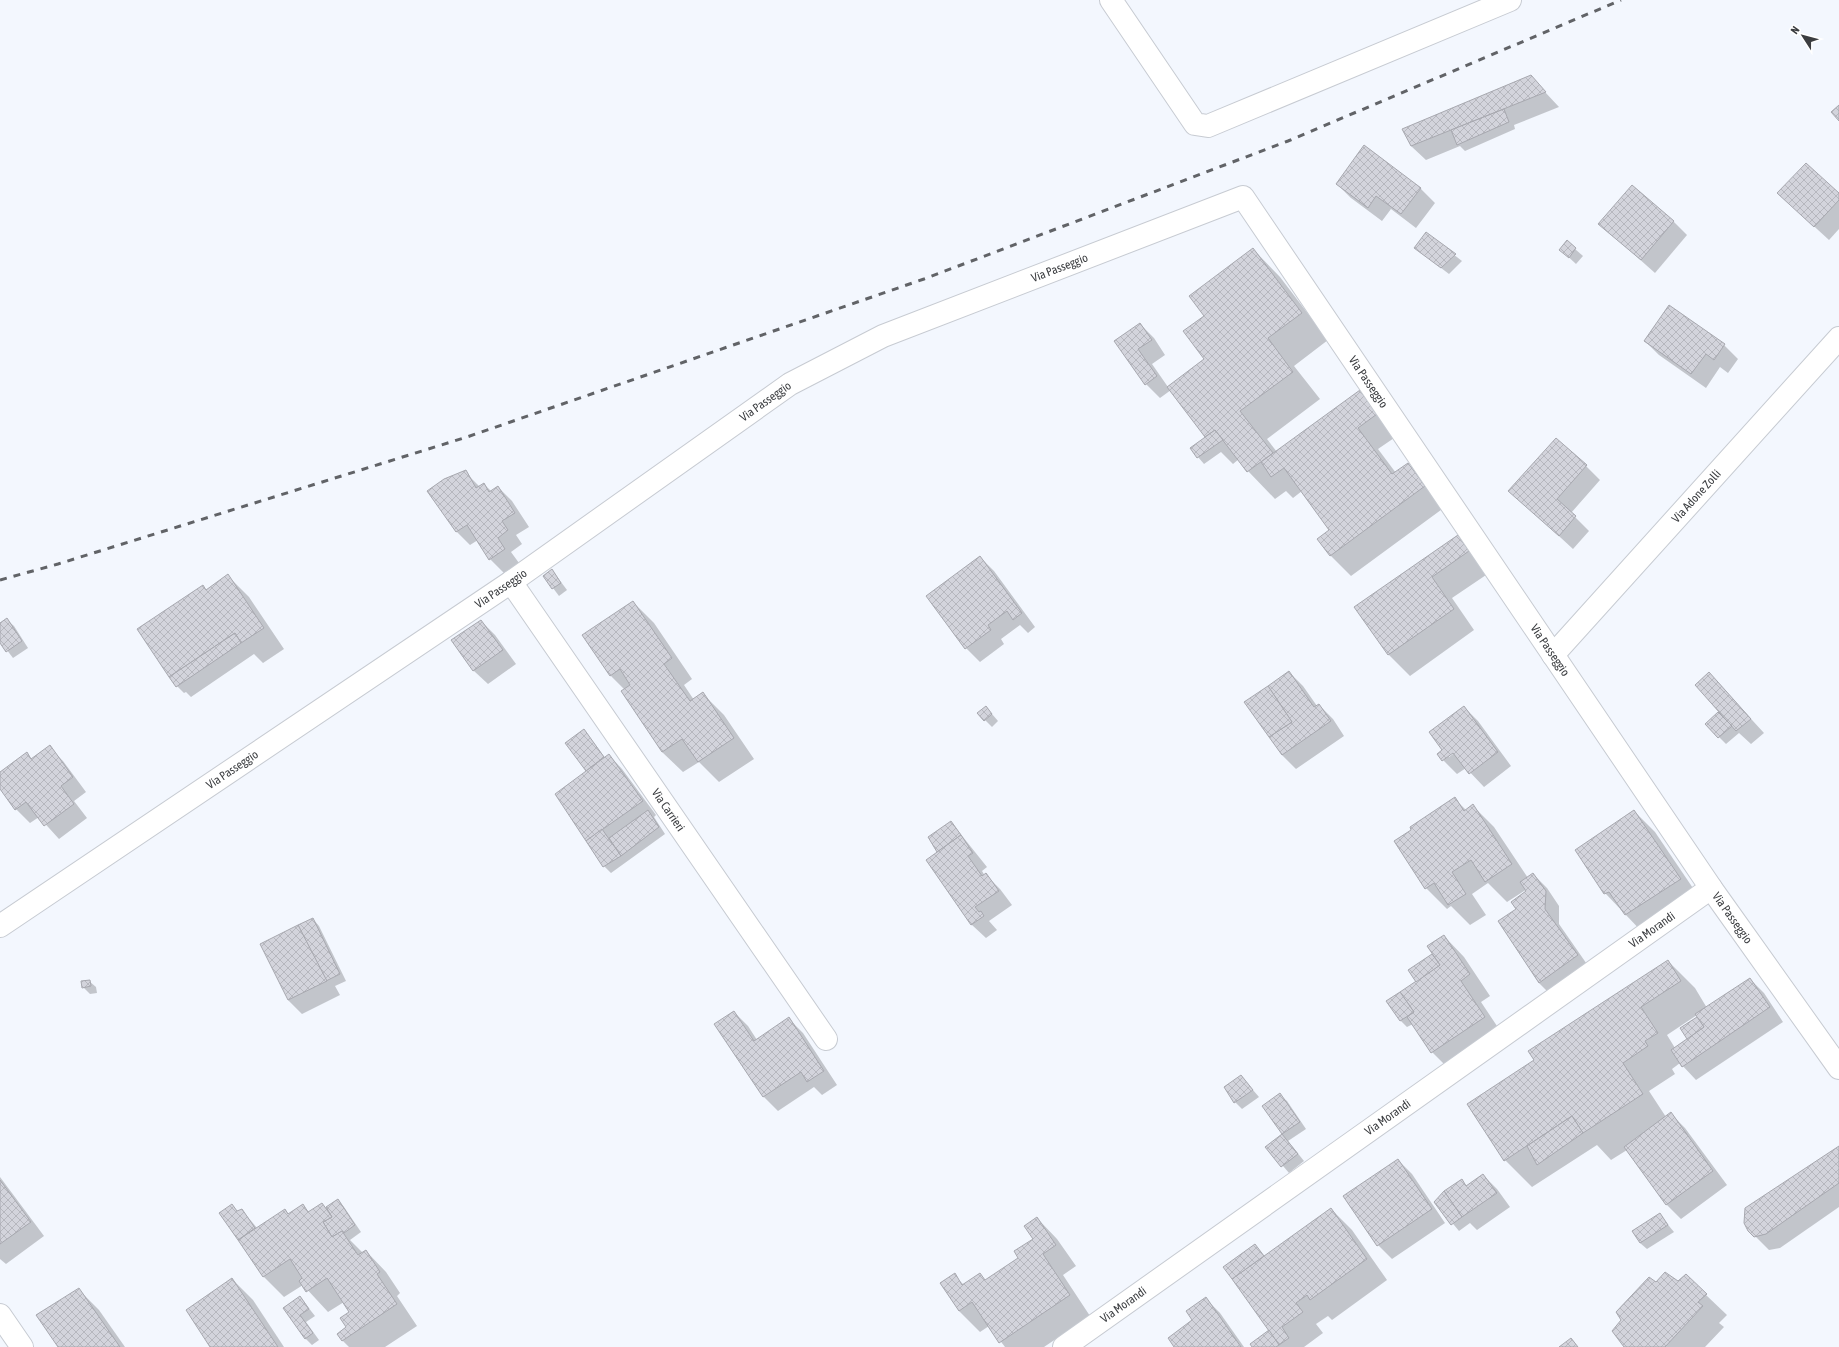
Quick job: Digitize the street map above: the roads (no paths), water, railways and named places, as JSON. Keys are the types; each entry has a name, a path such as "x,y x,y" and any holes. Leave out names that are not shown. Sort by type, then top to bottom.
{"street":[{"path":"1111,0 1195,124 1208,126 1510,0"},
{"name":"Via Passeggio","path":"0,926 511,582 790,384 883,336 1243,197 1711,888 1839,1068"},
{"name":"Via Adone Zolli","path":"1553,655 1839,338"},
{"name":"Via Carrieri","path":"511,582 826,1038"},
{"name":"Via Morandi","path":"1064,1347 1711,888"},
{"path":"0,1315 22,1347"}],"railway":[{"path":"0,580 58,564 467,437 924,279 1288,141 1621,0"}]}
